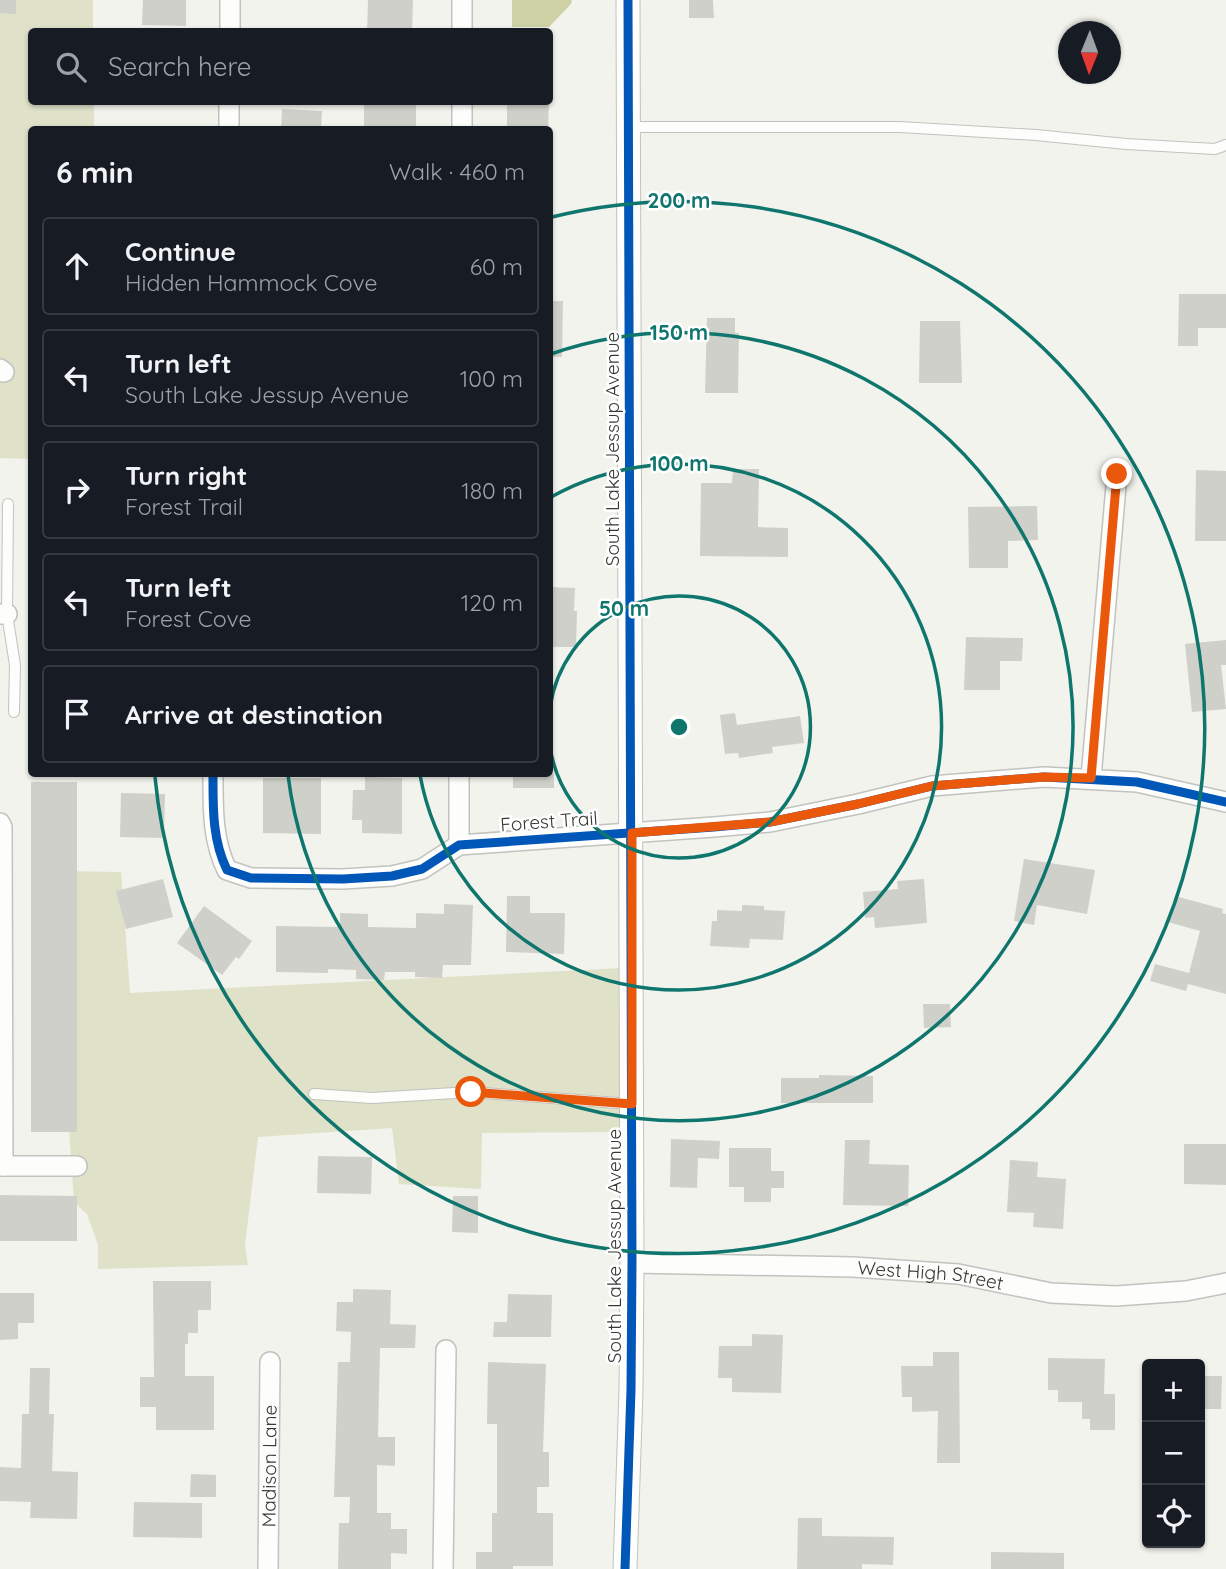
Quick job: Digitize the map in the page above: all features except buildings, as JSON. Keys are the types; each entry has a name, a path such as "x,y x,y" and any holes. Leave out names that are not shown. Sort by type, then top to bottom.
{"street":[{"path":"230,0 230,28"},
{"path":"462,0 462,28"},
{"name":"South Lake Jessup Avenue","path":"625,1569 632,1262 628,0"},
{"path":"229,105 229,126"},
{"path":"462,105 462,126"},
{"path":"1091,778 1117,474"},
{"name":"Forest Trail","path":"213,777 213,810 221,857 227,870 251,878 343,879 392,876 422,869 459,845 770,822 932,786 1044,777 1137,782 1226,802"},
{"path":"459,777 459,845"},
{"path":"0,823 1,1166 77,1166"},
{"name":"West High Street","path":"632,1262 853,1267 958,1274 1051,1293 1116,1296 1186,1290 1226,1283"},
{"path":"443,1569 446,1350"},
{"name":"Madison Lane","path":"268,1569 270,1362"}],"lane":[{"path":"628,127 900,127 1202,149 1215,149 1226,145"},
{"path":"8,504 4,614 15,665 15,712"},
{"path":"314,1094 372,1098 471,1092 632,1104"}],"shaded area":[{"path":"0,0 93,0 93,28 28,28 28,105 94,105 94,126 28,126 28,459 0,458"},
{"path":"512,0 572,0 549,27 512,27"},
{"path":"61,871 121,872 130,993 623,968 623,1132 482,1133 481,1189 399,1184 392,1128 258,1137 245,1245 248,1265 98,1269 98,1245 87,1214 74,1202 56,940"}],"cycle path":[{"path":"625,1569 632,1263 628,0"},
{"path":"213,777 214,823 222,859 227,870 251,878 343,879 392,876 422,869 459,845 770,822 932,786 1044,777 1137,782 1226,802"}],"route":[{"path":"471,1092 632,1104 632,833 770,822 932,786 1044,777 1091,778 1117,474"}]}
